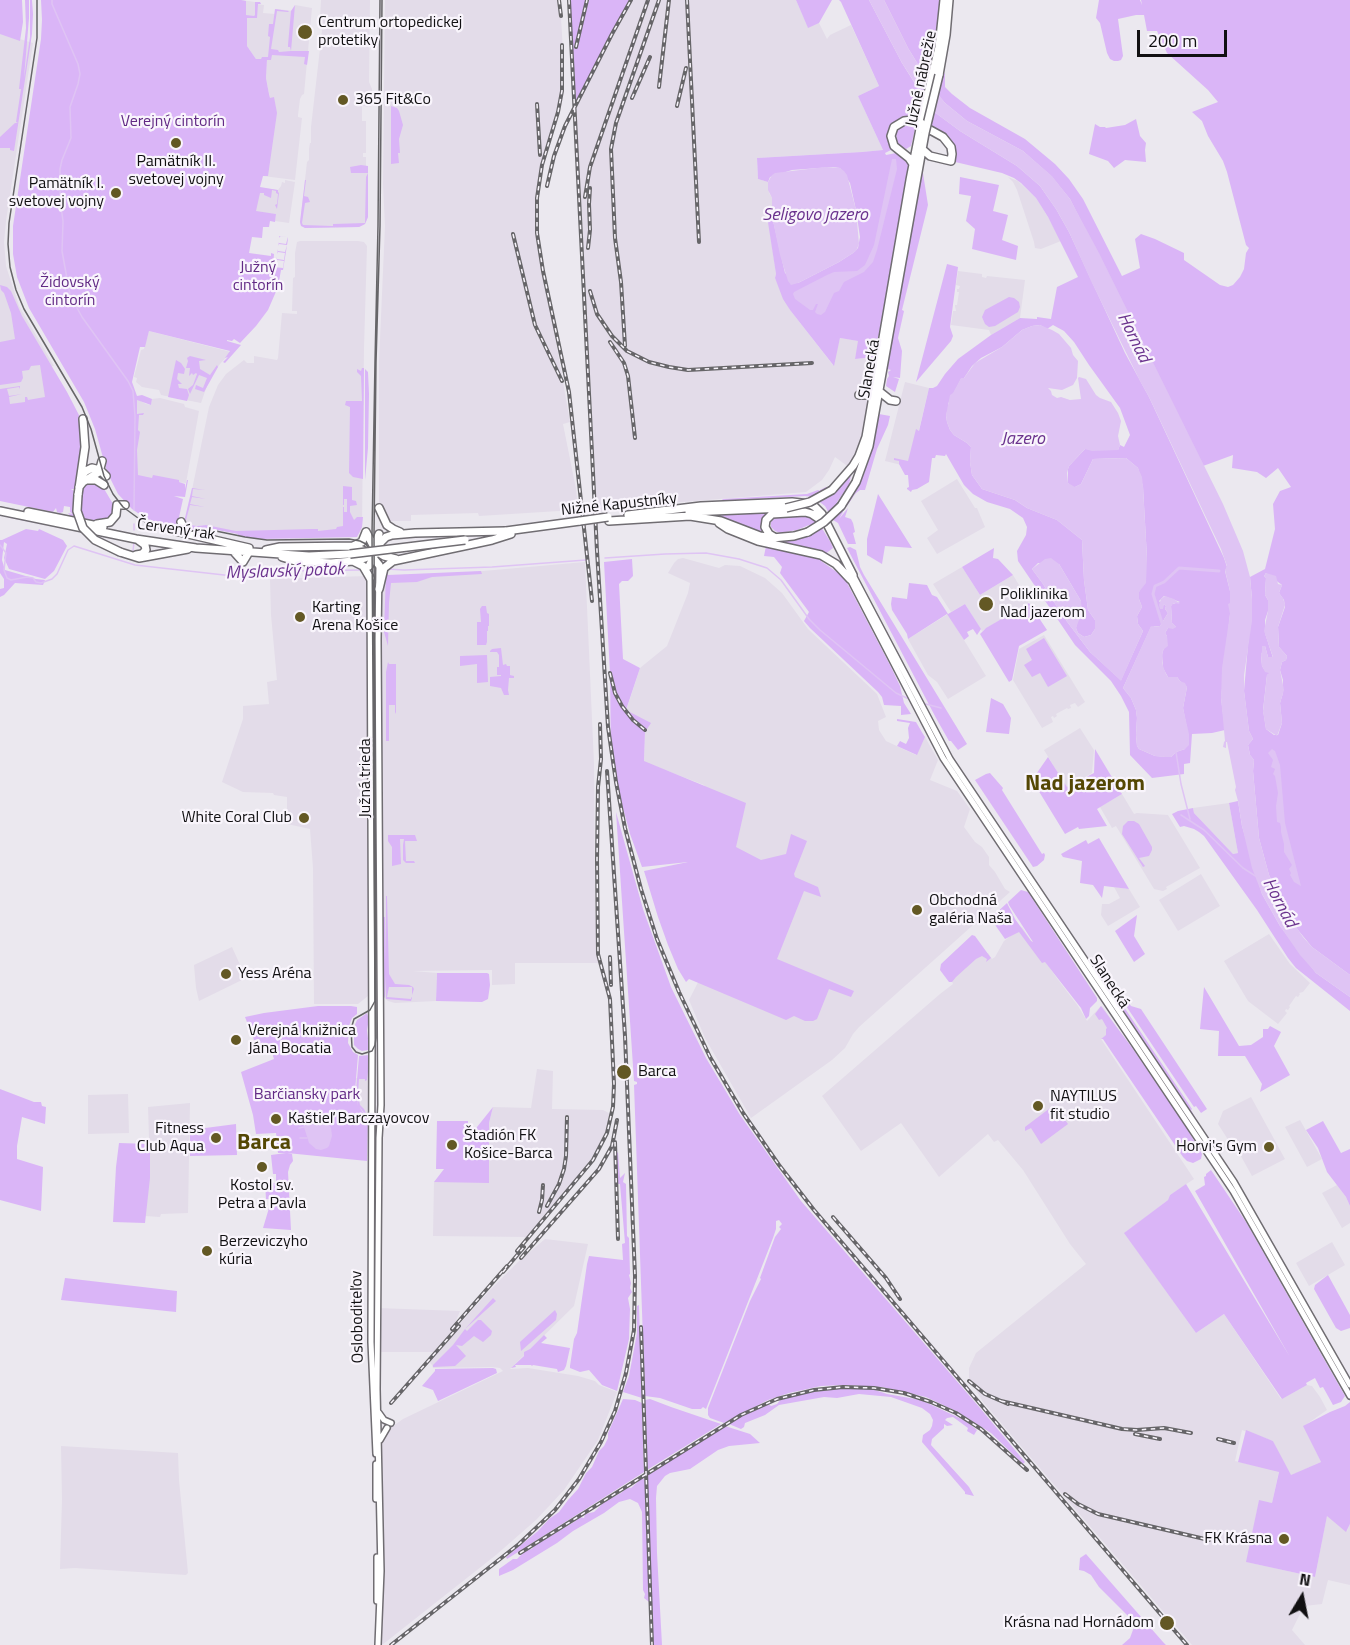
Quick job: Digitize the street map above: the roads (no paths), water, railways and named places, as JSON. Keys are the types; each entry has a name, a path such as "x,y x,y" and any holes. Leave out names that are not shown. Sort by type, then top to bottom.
{"highway":[{"name":"Južné nábrežie","path":"936,74 944,0"},
{"name":"Južné nábrežie","path":"919,148 946,35 949,0"},
{"path":"900,152 909,152 919,148 926,154 951,161 952,154 949,144 943,137 912,120 901,122 892,131 892,143 895,148 900,152 916,163 934,157"},
{"name":"Slanecká","path":"840,505 850,494 863,467 877,410 877,392 919,148"},
{"path":"872,402 859,395 877,392 893,401 883,403 877,410"},
{"name":"Slanecká","path":"840,505 858,471 864,452 872,402 877,392"},
{"path":"83,419 85,447 77,511 83,528 91,538 98,543 139,558 196,548"},
{"name":"Nižné Kapustníky","path":"351,553 628,515 786,508 814,500 832,490 853,466 864,444"},
{"path":"100,470 102,461"},
{"path":"82,479 100,470"},
{"path":"100,470 106,476"},
{"path":"82,479 96,480 104,485"},
{"path":"628,515 701,507 797,502 810,504 822,514 852,577"},
{"path":"91,525 110,522 116,515 117,505 125,505"},
{"path":"712,519 760,536 782,538 807,530 840,505"},
{"name":"Červený rak","path":"0,506 146,536 278,555 321,556 351,553"},
{"path":"379,508 382,519 389,527 396,531 409,533"},
{"name":"Červený rak","path":"0,511 136,539 234,552 243,562 249,550"},
{"path":"782,538 769,534 765,528 770,515 803,512 812,514 826,523"},
{"path":"776,514 769,525 774,533 788,534 807,530"},
{"name":"Nižné Kapustníky","path":"609,519 667,516 712,519"},
{"path":"818,518 852,577"},
{"path":"712,519 728,529 758,541 821,555 852,577"},
{"path":"181,522 184,529 191,535"},
{"path":"175,531 249,550"},
{"path":"351,553 362,542 366,532 381,569 379,589"},
{"path":"351,553 365,558 387,536 453,532 465,536"},
{"path":"381,569 399,559 492,540 508,533"},
{"path":"351,553 368,570 379,534"},
{"path":"123,553 140,554 145,551 145,545 136,539"},
{"name":"Červený rak","path":"249,550 351,553"},
{"path":"351,553 373,552 399,559"}],"main road":[{"name":"Južná trieda","path":"368,570 372,989"},
{"name":"Slanecká","path":"852,577 910,696 921,705 954,764 1234,1182 1350,1385"},
{"name":"Slanecká","path":"852,577 943,758 1233,1191 1350,1396"},
{"name":"Južná trieda","path":"379,589 380,991"},
{"name":"Osloboditeľov","path":"372,989 370,1301 376,1456 377,1645"},
{"name":"Osloboditeľov","path":"377,1645 381,1571 377,1344 381,1105 380,991"},
{"path":"378,1411 389,1425 382,1434 379,1444"}],"water":[{"name":"Hornád","path":"869,0 884,0 908,48 945,103 967,121 1023,151 1052,176 1070,199 1223,504 1243,551 1250,577 1252,621 1244,675 1244,691 1249,731 1253,739 1248,745 1250,755 1254,760 1259,838 1269,875 1290,918 1312,947 1350,975 1350,997 1316,973 1300,955 1262,894 1252,868 1227,742 1226,748 1223,747 1225,741 1221,698 1222,668 1230,614 1228,604 1230,603 1230,591 1225,570 1227,566 1149,397 1069,232 1040,186 1017,166 960,131 933,111 902,63"},
{"path":"892,159 896,159 897,169 873,262 864,272 844,282 839,291 834,293 825,312 821,315 817,314 815,312 818,304 810,310 795,299 793,294 834,272 857,271 865,265 874,245"},
{"name":"Seligovo jazero","path":"825,167 840,168 847,175 856,210 859,244 856,251 839,262 791,285 780,255 768,182 775,173"},
{"name":"Jazero","path":"1040,325 1059,334 1078,361 1077,378 1073,385 1062,390 1048,388 1052,395 1070,400 1081,399 1078,378 1086,379 1096,395 1111,402 1121,421 1118,450 1085,449 1069,466 1068,483 1075,487 1081,484 1093,459 1126,458 1138,468 1142,477 1147,558 1146,583 1139,592 1142,607 1137,616 1138,624 1143,631 1121,681 1090,652 1032,569 1045,559 1051,558 1059,564 1081,601 1082,612 1076,628 1078,633 1084,637 1091,635 1095,629 1095,620 1088,610 1082,540 1057,520 1027,508 1015,500 982,489 972,475 971,447 954,435 947,422 950,395 975,363 1002,347 1022,330"},
{"path":"1266,573 1276,576 1278,584 1282,585 1279,593 1285,605 1278,627 1279,647 1287,656 1280,670 1284,690 1280,703 1282,723 1277,736 1266,729 1263,711 1269,673 1265,672 1262,666 1262,646 1265,646 1268,657 1273,657 1264,631 1268,611 1264,576"},
{"path":"1165,596 1180,604 1174,603 1171,606 1172,623 1176,627 1168,628 1165,633 1168,646 1163,650 1162,663 1168,677 1177,677 1187,687 1183,708 1189,734 1189,745 1171,757 1155,756 1139,749 1136,735 1136,710 1131,698 1123,688 1151,626 1160,626 1168,613 1164,604 1163,609 1160,609 1159,605"},
{"path":"1272,749 1280,765 1285,823 1301,886 1294,882 1290,875 1289,869 1292,865 1284,852 1281,827 1277,822 1278,793 1273,774 1275,769 1271,767 1273,760 1268,753"},
{"path":"319,1109 322,1110 317,1120 327,1120 332,1136 329,1146 321,1150 309,1143 304,1127 304,1122"}],"waterway":[{"path":"52,0 80,74 70,107 71,138 60,169 62,251 70,295 82,317 133,391 134,510"},
{"path":"9,517 50,525"},
{"path":"134,524 134,530"},
{"path":"133,551 134,542"},
{"name":"Myslavský potok","path":"0,545 6,553 4,570 7,578 11,580 27,577 41,583 52,579 57,574 68,550 74,546 135,565 233,576 280,571 361,570"},
{"name":"Myslavský potok","path":"605,558 706,553 739,559 767,568 781,580 809,619 820,630 896,693 909,699"},
{"name":"Myslavský potok","path":"387,569 492,567 586,560"},
{"path":"1162,623 1153,594 1155,586 1164,582 1179,568 1219,571"},
{"name":"Myslavský potok","path":"922,703 941,708"},
{"path":"1176,752 1190,819"},
{"name":"Myslavský potok","path":"1181,815 1204,830 1243,868 1257,877"},
{"path":"299,1128 304,1127"},
{"path":"300,1138 307,1138"}],"tram line":[{"path":"37,0 37,38 9,223 10,267 24,309 82,407 91,429 104,476 113,494 123,507 138,518 167,531 180,533 206,529 267,540 349,539 366,544 374,556"},
{"path":"380,0 372,534 375,1001 370,1010 354,1019 351,1029 352,1047 356,1052 362,1054 372,1051 376,1038 374,534 382,0"}],"railway":[{"path":"559,0 561,16"},
{"path":"569,0 608,727 625,828 657,939 710,1057 743,1113 779,1165 814,1210 1187,1645"},
{"path":"576,47 587,0"},
{"path":"547,186 554,156 565,126 631,0"},
{"path":"585,197 590,167 648,0"},
{"path":"625,346 621,282 615,238 611,149 616,123 659,0"},
{"path":"659,87 669,0"},
{"path":"687,0 699,242"},
{"path":"562,45 562,91 542,165 537,198 537,233 569,392 592,601"},
{"path":"632,98 650,57"},
{"path":"677,106 686,68"},
{"path":"537,104 540,155"},
{"path":"588,248 590,188"},
{"path":"513,234 535,325 562,381"},
{"path":"590,291 597,314 612,336 627,351 649,362 688,370 812,363"},
{"path":"610,342 624,363 628,376 635,438"},
{"path":"610,673 615,693 622,706 645,730"},
{"path":"517,1251 593,1160 607,1133 613,1107 610,999 598,954 597,860 600,724"},
{"path":"391,1645 519,1544 555,1510 579,1479 601,1442 615,1411 626,1373 634,1330 635,1276 625,1036 607,771"},
{"path":"610,957 611,985"},
{"path":"547,1206 564,1169 567,1117"},
{"path":"521,1258 599,1169 612,1146 617,1120"},
{"path":"615,1142 618,1239"},
{"path":"539,1212 543,1185"},
{"path":"833,1217 886,1278 900,1299"},
{"path":"503,1272 524,1247"},
{"path":"452,1329 507,1266"},
{"path":"391,1403 459,1326"},
{"path":"641,1327 652,1645"},
{"path":"969,1381 985,1394 1008,1404"},
{"path":"520,1553 741,1415 777,1399 814,1390 843,1387 874,1388 904,1393 931,1402 956,1413 981,1429 1027,1470"},
{"path":"1001,1401 1122,1429 1164,1428 1191,1433"},
{"path":"1135,1434 1160,1439"},
{"path":"1218,1439 1234,1443"},
{"path":"1065,1494 1078,1504 1098,1514 1209,1540"}],"place":[{"name":"Centrum ortopedickej protetiky","path":"305,32"},
{"name":"365 Fit&Co","path":"343,100"},
{"name":"Pamätník II. svetovej vojny","path":"176,143"},
{"name":"Pamätník I. svetovej vojny","path":"116,193"},
{"name":"Poliklinika Nad jazerom","path":"986,604"},
{"name":"Karting Arena Košice","path":"300,617"},
{"name":"White Coral Club","path":"304,818"},
{"name":"Obchodná galéria Naša","path":"917,910"},
{"name":"Yess Aréna","path":"226,974"},
{"name":"Verejná knižnica Jána Bocatia","path":"236,1040"},
{"name":"Barca","path":"624,1072"},
{"name":"NAYTILUS fit studio","path":"1038,1106"},
{"name":"Kaštieľ Barczayovcov","path":"276,1119"},
{"name":"Fitness Club Aqua","path":"216,1138"},
{"name":"Štadión FK Košice-Barca","path":"452,1145"},
{"name":"Horvi's Gym","path":"1269,1147"},
{"name":"Kostol sv. Petra a Pavla","path":"262,1167"},
{"name":"Berzeviczyho kúria","path":"207,1251"},
{"name":"FK Krásna","path":"1284,1539"},
{"name":"Krásna nad Hornádom","path":"1167,1623"}],"district":[{"name":"Nad jazerom","path":"1085,785"},
{"name":"Barca","path":"264,1144"}],"park label":[{"name":"Verejný cintorín","path":"173,122"},
{"name":"Južný cintorín","path":"258,277"},
{"name":"Židovský cintorín","path":"70,292"},
{"name":"Barčiansky park","path":"307,1095"}]}
